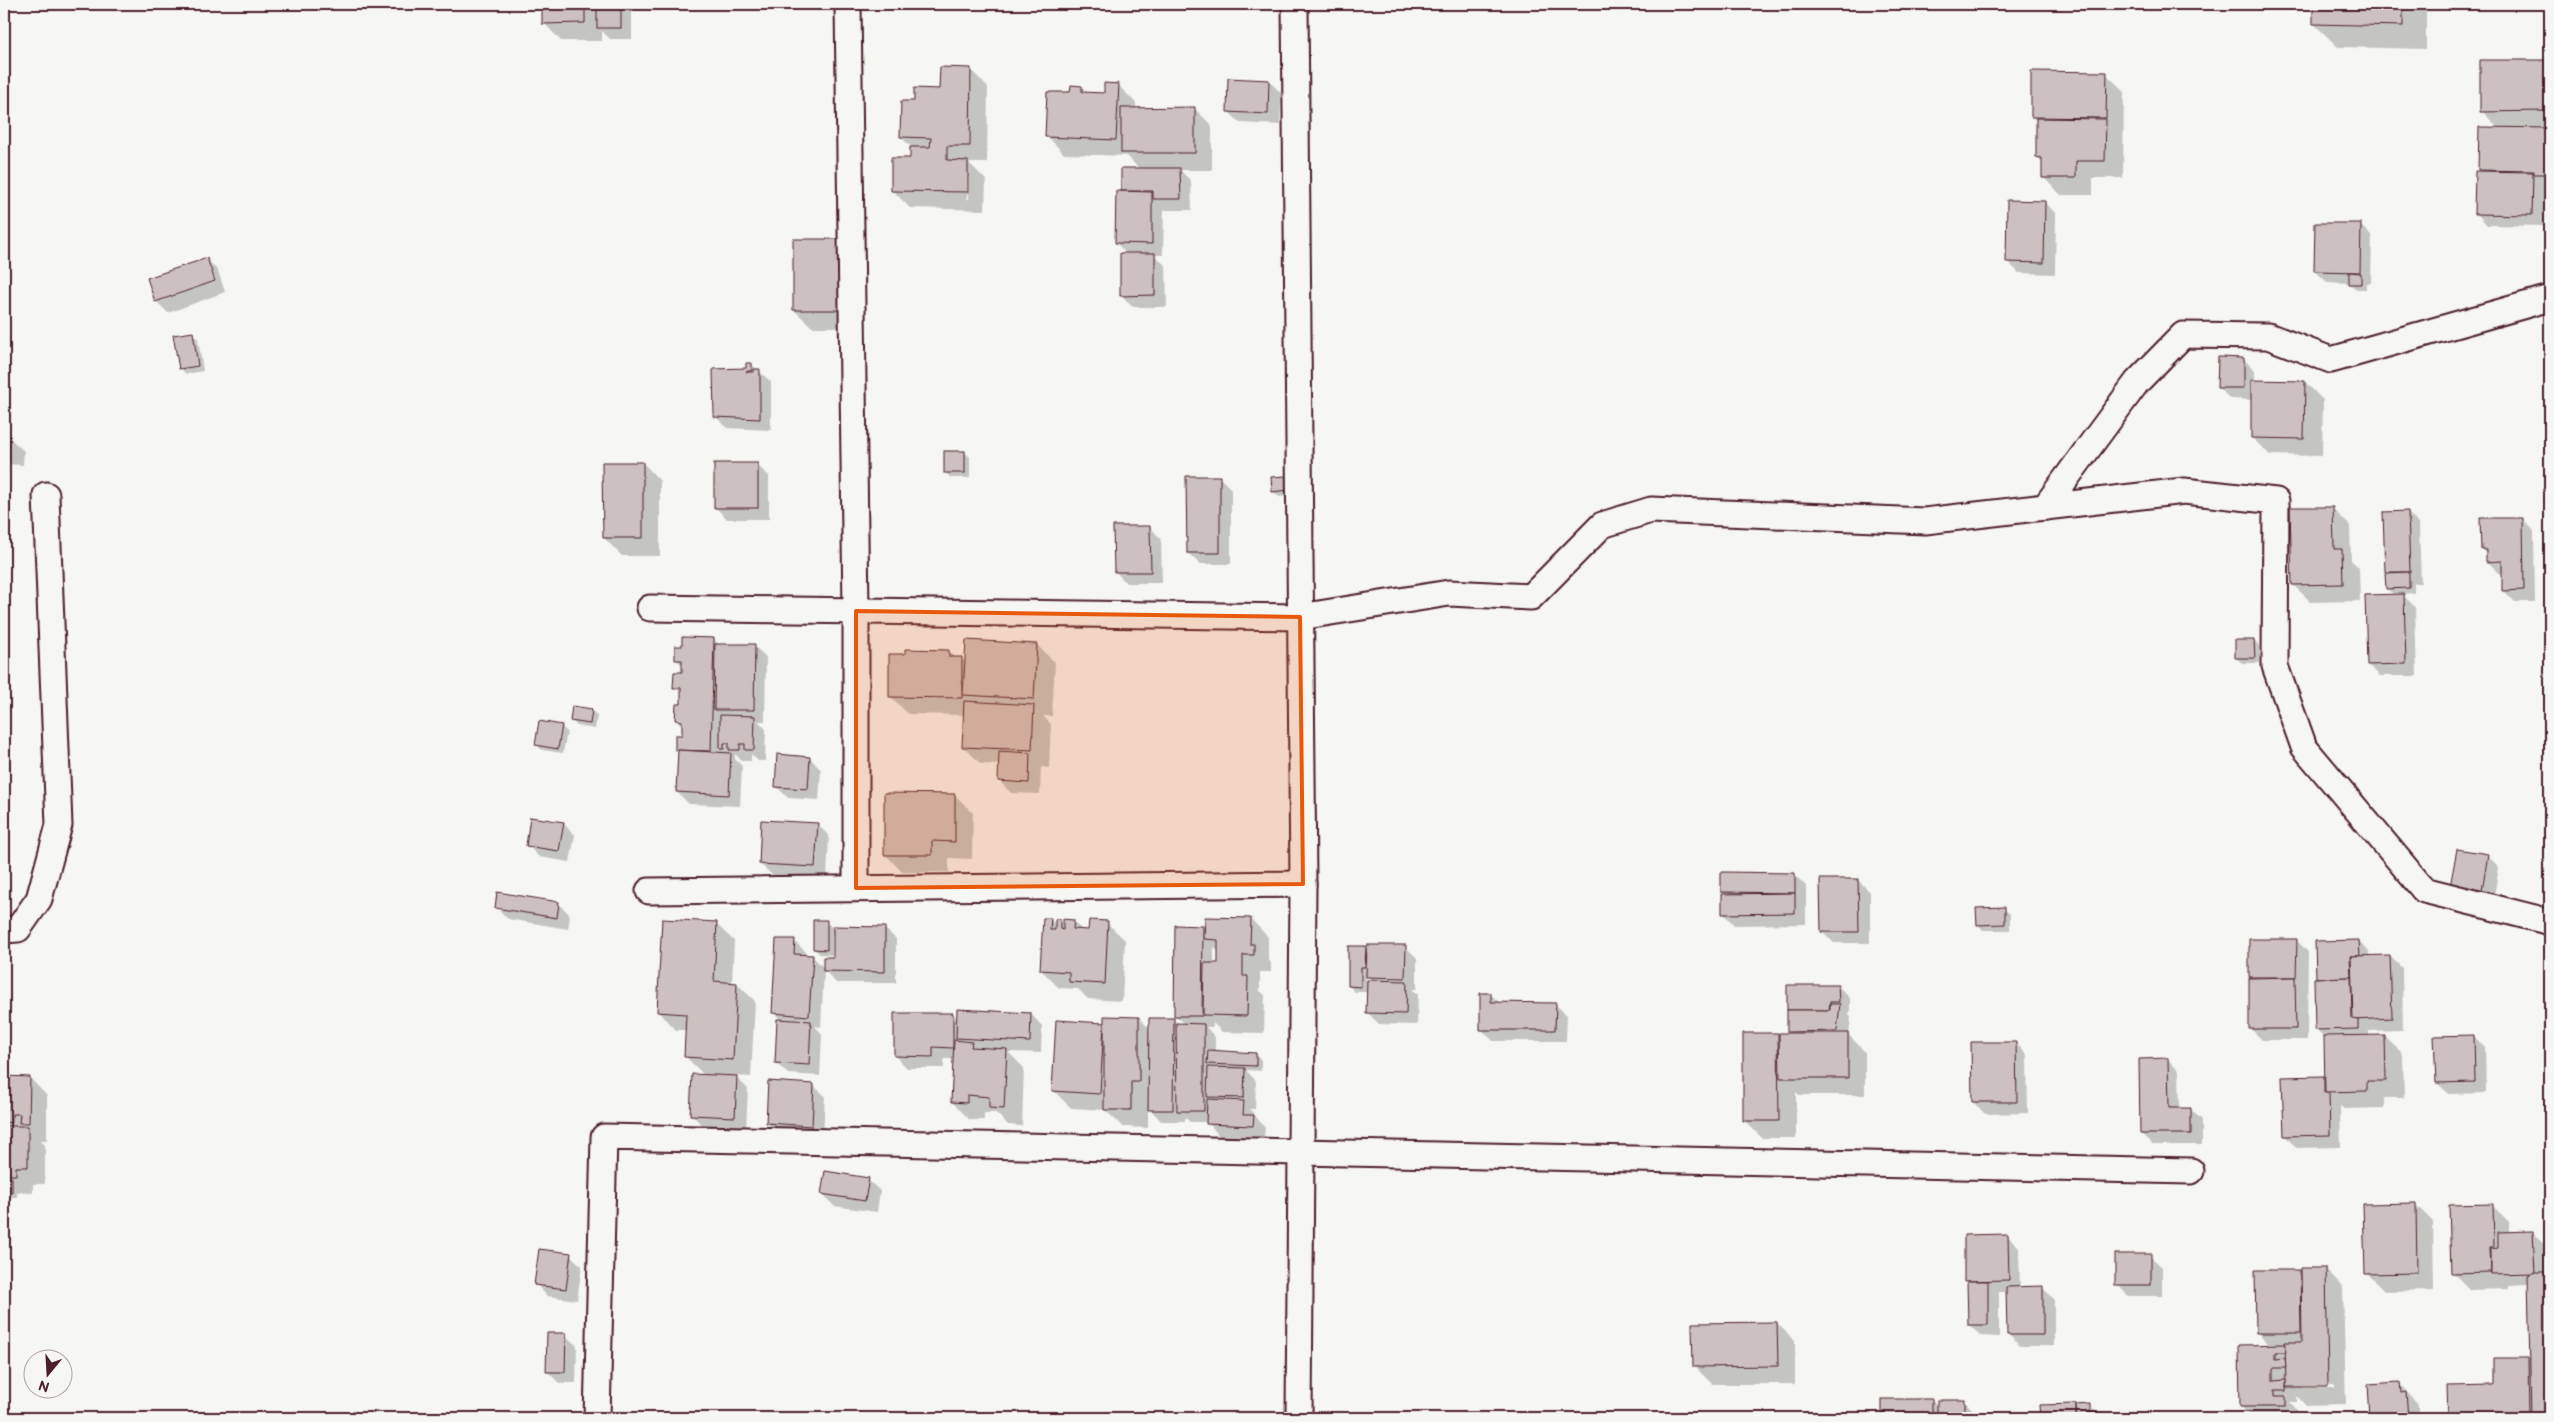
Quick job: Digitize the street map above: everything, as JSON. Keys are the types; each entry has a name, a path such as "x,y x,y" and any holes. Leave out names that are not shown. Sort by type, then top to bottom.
{"street":[{"path":"848,4 856,611 856,888"},
{"path":"1295,4 1302,884 1299,1418"},
{"path":"2045,507 2137,382 2184,335 2268,336 2331,360 2550,298"},
{"path":"650,608 1300,617 1449,593 1531,597 1602,524 1651,510 1925,521 2184,491 2276,501 2275,666 2304,746 2424,890 2550,922"},
{"path":"4,930 18,930 39,899 59,825 46,495"},
{"path":"649,891 1302,884"},
{"path":"597,1418 604,1137 2191,1171"}],"highlighted area":[{"path":"856,611 1300,617 1303,884 856,888"}],"building":[{"path":"542,4 585,4 585,23 542,24"},
{"path":"597,4 621,4 621,28 597,28"},
{"path":"2313,4 2403,4 2403,26 2313,24"},
{"path":"2480,60 2547,60 2548,111 2480,112"},
{"path":"940,67 971,68 970,146 947,146 947,160 968,161 968,192 891,191 891,158 910,158 910,147 930,147 931,138 900,137 901,101 914,101 914,88 939,89"},
{"path":"2031,71 2107,72 2106,118 2031,117"},
{"path":"1228,78 1269,80 1268,114 1227,112"},
{"path":"1104,83 1119,84 1116,140 1045,137 1047,92 1070,92 1071,85 1082,86 1082,92 1104,93"},
{"path":"1195,107 1195,153 1121,153 1121,108"},
{"path":"2036,118 2106,119 2105,161 2076,161 2076,178 2042,178 2042,158 2036,157"},
{"path":"2479,127 2550,128 2550,174 2534,174 2534,171 2478,170"},
{"path":"1121,168 1180,168 1181,199 1153,199 1153,191 1121,191"},
{"path":"2475,171 2533,172 2532,215 2474,214"},
{"path":"1116,191 1152,192 1152,244 1115,243"},
{"path":"2007,200 2045,201 2044,263 2006,262"},
{"path":"2315,223 2361,223 2360,272 2314,271"},
{"path":"793,239 838,239 839,310 793,310"},
{"path":"1120,253 1155,253 1155,295 1120,296"},
{"path":"207,258 215,281 155,302 147,278"},
{"path":"2349,272 2361,273 2361,284 2349,284"},
{"path":"193,332 198,366 179,369 173,335"},
{"path":"2218,357 2244,358 2244,388 2217,388"},
{"path":"746,363 752,363 752,370 746,372 754,372 754,369 760,369 760,419 714,417 713,369 746,368"},
{"path":"2251,380 2305,381 2304,439 2251,438"},
{"path":"944,451 965,451 965,473 944,473"},
{"path":"602,462 643,462 643,538 603,538"},
{"path":"714,463 758,463 758,508 714,508"},
{"path":"1186,476 1220,476 1220,553 1187,553"},
{"path":"1286,476 1288,490 1272,492 1271,477"},
{"path":"2290,507 2333,507 2334,549 2342,549 2343,584 2292,585"},
{"path":"2408,511 2410,572 2385,572 2383,512"},
{"path":"2480,518 2523,518 2524,590 2502,591 2502,561 2486,562 2486,550 2481,550"},
{"path":"1113,526 1150,526 1151,572 1114,572"},
{"path":"2409,572 2409,588 2386,589 2385,573"},
{"path":"2404,594 2406,664 2367,665 2365,595"},
{"path":"682,637 714,638 711,751 675,750 675,735 682,735 682,721 675,720 676,704 681,704 681,688 673,688 674,672 682,672 682,660 675,660 675,646 682,646"},
{"path":"966,640 1037,644 1034,699 963,695"},
{"path":"2235,640 2254,640 2255,658 2235,658"},
{"path":"715,644 755,644 754,710 714,710"},
{"path":"905,649 949,650 949,657 962,657 962,698 889,697 889,654 905,654"},
{"path":"964,701 1034,705 1032,750 962,747"},
{"path":"572,706 592,709 590,724 570,721"},
{"path":"720,715 755,716 754,750 745,750 745,744 740,744 740,750 729,750 729,743 724,743 724,749 720,749"},
{"path":"539,721 562,725 558,749 535,745"},
{"path":"678,750 731,753 729,795 676,792"},
{"path":"999,751 1030,753 1029,783 998,781"},
{"path":"777,754 810,757 808,789 775,787"},
{"path":"884,793 955,794 955,842 932,841 932,855 884,855"},
{"path":"530,817 564,822 559,851 526,846"},
{"path":"761,820 818,823 815,867 759,864"},
{"path":"2457,849 2488,854 2481,897 2449,892"},
{"path":"1721,872 1795,873 1795,893 1721,892"},
{"path":"1820,879 1858,879 1859,932 1821,932"},
{"path":"497,892 559,902 557,918 495,908"},
{"path":"1795,893 1795,913 1722,914 1722,894"},
{"path":"2005,907 2005,924 1977,925 1976,908"},
{"path":"1205,917 1251,918 1250,944 1254,944 1254,955 1243,955 1243,976 1248,976 1247,1016 1203,1015 1204,963 1218,963 1218,940 1204,939"},
{"path":"1043,918 1051,918 1050,930 1055,930 1055,919 1060,919 1060,929 1063,930 1063,919 1074,920 1073,929 1088,930 1089,920 1108,921 1105,984 1069,982 1069,972 1040,970"},
{"path":"662,919 717,922 714,981 737,983 733,1060 684,1057 686,1014 657,1012"},
{"path":"813,920 827,920 827,950 813,949"},
{"path":"1175,925 1203,926 1202,1016 1174,1016"},
{"path":"833,926 885,927 885,972 823,971 823,957 833,957"},
{"path":"776,939 795,939 794,954 813,955 809,1016 772,1013"},
{"path":"2249,939 2297,939 2296,977 2249,977"},
{"path":"2359,940 2360,956 2350,956 2351,977 2316,978 2315,941"},
{"path":"1367,945 1406,945 1405,978 1366,977"},
{"path":"1348,946 1366,946 1365,967 1361,967 1361,987 1348,986"},
{"path":"2390,955 2392,1018 2353,1020 2351,956"},
{"path":"2295,977 2296,1029 2249,1029 2249,978"},
{"path":"2351,977 2352,1019 2358,1020 2358,1029 2315,1030 2314,978"},
{"path":"1367,980 1407,981 1406,1014 1366,1013"},
{"path":"1787,985 1838,985 1839,1002 1830,1002 1829,1010 1787,1010"},
{"path":"1480,993 1491,993 1491,1002 1556,1003 1555,1030 1480,1030"},
{"path":"1830,1004 1840,1004 1837,1031 1787,1032 1787,1010 1830,1010"},
{"path":"957,1009 1031,1013 1030,1042 956,1038"},
{"path":"894,1013 953,1013 953,1048 933,1047 933,1057 894,1056"},
{"path":"1104,1016 1139,1017 1139,1082 1131,1082 1131,1110 1104,1110"},
{"path":"1149,1018 1174,1018 1173,1110 1148,1110"},
{"path":"777,1019 811,1021 809,1065 775,1063"},
{"path":"1056,1020 1104,1023 1100,1094 1052,1091"},
{"path":"1176,1023 1204,1024 1204,1111 1177,1111"},
{"path":"1743,1033 1778,1033 1779,1121 1743,1121"},
{"path":"1779,1033 1848,1033 1848,1078 1780,1078"},
{"path":"2385,1035 2386,1081 2367,1081 2367,1091 2325,1092 2324,1036"},
{"path":"2474,1035 2475,1082 2436,1083 2434,1036"},
{"path":"954,1040 972,1042 971,1047 1007,1049 1004,1109 989,1108 989,1097 967,1095 967,1103 951,1102"},
{"path":"1971,1042 2016,1042 2017,1102 1972,1102"},
{"path":"1208,1050 1256,1053 1256,1066 1207,1064"},
{"path":"2168,1058 2169,1108 2191,1108 2191,1134 2140,1134 2139,1059"},
{"path":"1208,1067 1245,1068 1244,1098 1207,1097"},
{"path":"692,1074 737,1076 735,1117 690,1115"},
{"path":"4,1076 30,1077 29,1123 19,1123 20,1114 12,1114 12,1123 4,1122"},
{"path":"2324,1076 2324,1093 2329,1093 2330,1135 2284,1136 2282,1077"},
{"path":"768,1081 814,1084 812,1126 766,1123"},
{"path":"1207,1099 1244,1101 1243,1115 1254,1115 1253,1126 1206,1124"},
{"path":"4,1126 28,1126 28,1167 16,1167 16,1175 4,1175"},
{"path":"825,1171 869,1178 865,1201 821,1194"},
{"path":"4,1178 12,1178 12,1192 4,1192"},
{"path":"2416,1203 2417,1273 2365,1274 2363,1204"},
{"path":"2493,1204 2494,1247 2490,1248 2491,1272 2451,1273 2449,1205"},
{"path":"2533,1231 2535,1273 2491,1274 2491,1249 2498,1248 2498,1232"},
{"path":"2008,1234 2009,1280 1964,1281 1964,1235"},
{"path":"539,1249 571,1253 566,1289 534,1285"},
{"path":"2115,1254 2151,1254 2151,1285 2115,1285"},
{"path":"2301,1268 2326,1268 2328,1387 2286,1387 2285,1342 2302,1342"},
{"path":"2255,1270 2300,1270 2301,1333 2256,1333"},
{"path":"2535,1272 2550,1272 2550,1418 2531,1418 2528,1275"},
{"path":"1967,1281 1988,1281 1988,1325 1968,1325"},
{"path":"2043,1286 2043,1335 2007,1335 2006,1287"},
{"path":"1777,1322 1778,1366 1693,1367 1692,1323"},
{"path":"547,1333 566,1333 565,1372 546,1372"},
{"path":"2285,1344 2286,1352 2275,1352 2275,1359 2285,1358 2286,1368 2273,1368 2273,1381 2286,1380 2286,1391 2274,1391 2274,1397 2286,1397 2286,1407 2240,1407 2239,1345"},
{"path":"2494,1358 2528,1358 2529,1418 2448,1418 2447,1386 2494,1385"},
{"path":"2400,1382 2401,1393 2406,1392 2408,1418 2370,1418 2368,1384"},
{"path":"1882,1399 1932,1399 1932,1418 1882,1418"},
{"path":"1937,1400 1965,1400 1965,1418 1937,1418"},
{"path":"2076,1404 2076,1418 2040,1418 2039,1405"},
{"path":"2090,1404 2090,1413 2113,1413 2113,1418 2077,1418 2076,1405"}]}
